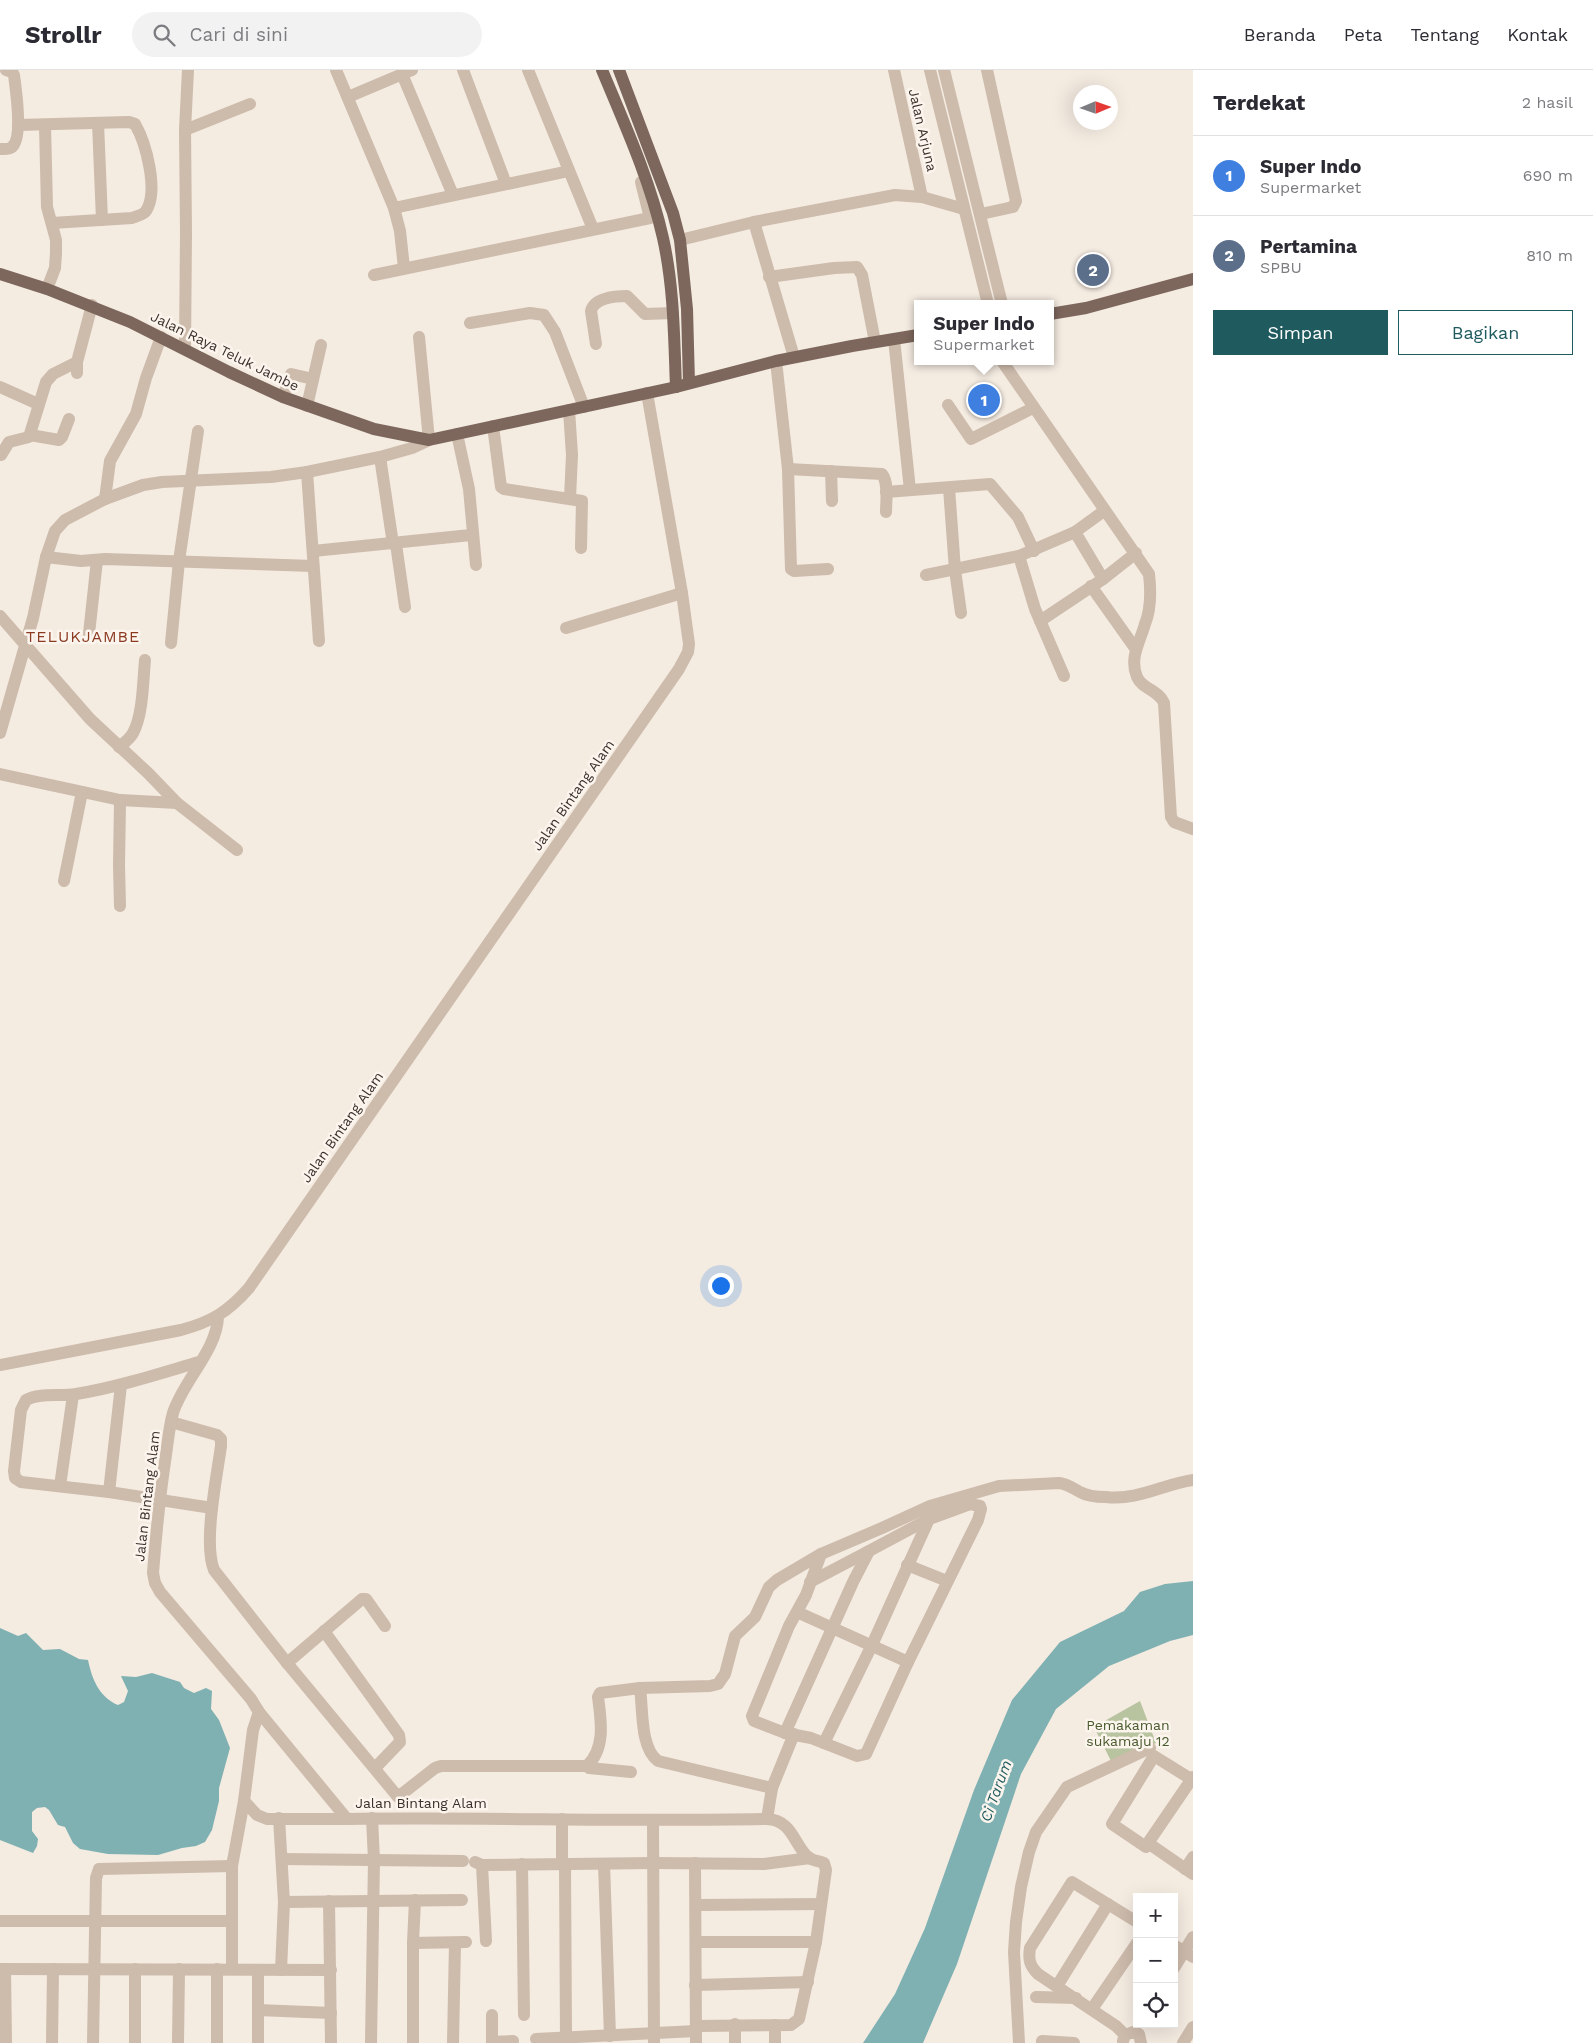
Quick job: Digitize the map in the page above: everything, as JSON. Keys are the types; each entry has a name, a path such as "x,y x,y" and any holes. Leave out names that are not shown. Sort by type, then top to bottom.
{"main road":[{"path":"602,70 642,168 664,240 682,385"},
{"path":"619,70 673,213 680,240 686,301 682,385"},
{"name":"Jalan Raya Teluk Jambe","path":"0,274 92,305 283,397 388,433 429,440 647,393 776,361 914,336"},
{"path":"1054,313 1086,308 1193,279"}],"street":[{"path":"0,149 9,149 13,146 18,125 14,75 12,72 3,70"},
{"path":"185,349 185,130 188,70"},
{"path":"336,70 394,208 400,232 404,268"},
{"path":"463,70 506,184"},
{"path":"528,70 593,229"},
{"path":"596,70 655,215"},
{"name":"Jalan Arjuna","path":"894,70 922,197"},
{"path":"930,70 987,300"},
{"path":"944,70 1001,300"},
{"path":"981,214 1013,207 1016,201 988,70"},
{"path":"348,97 407,72 453,194"},
{"path":"185,130 250,104"},
{"path":"18,125 45,126 129,122 135,124 148,157 151,177 149,202 143,214 132,218 52,223"},
{"path":"98,123 102,220"},
{"path":"45,126 48,207 56,253 55,268 47,289"},
{"path":"394,208 569,171"},
{"path":"680,240 754,222 895,196 922,197 964,209"},
{"path":"374,275 655,215 673,213"},
{"path":"754,222 794,358"},
{"path":"769,277 834,268 857,267 862,275 875,342"},
{"path":"985,290 998,287"},
{"path":"596,344 591,311 598,301 627,296 645,314 673,313"},
{"path":"1,455 9,442 27,438 30,435 46,382 53,374 77,367 92,305"},
{"path":"470,323 530,313 544,315 555,332 584,407"},
{"path":"105,499 110,461 136,414 146,378 161,337"},
{"path":"0,733 39,593 46,557 55,531 65,520 105,499 143,485 307,472 380,457 412,448 429,440 419,337"},
{"path":"894,339 910,490"},
{"path":"307,406 321,345"},
{"path":"776,361 788,469 792,569 794,571 828,569"},
{"path":"1005,365 1104,511 1136,552 1149,574 1151,592 1146,623 1135,648 1134,667 1137,679 1144,686 1158,694 1164,703 1171,817 1174,822 1193,829"},
{"path":"283,397 291,374 313,379"},
{"path":"0,387 38,404"},
{"name":"Jalan Bintang Alam","path":"536,2039 610,2036 654,2039 696,2033 734,2024 791,2025 796,2023 808,1982 816,1942 826,1870 824,1864 810,1858 782,1822 775,1819 653,1821 347,1818 155,1583 153,1573 159,1498 171,1422 178,1402 212,1341 218,1324 218,1317 237,1303 249,1288 679,669 689,646 682,593 647,393"},
{"path":"948,406 971,439 1033,408"},
{"path":"569,410 572,455 570,498"},
{"path":"30,435 59,440 69,419"},
{"path":"493,426 501,487 580,500 583,503 581,548"},
{"path":"171,643 179,561 198,431"},
{"path":"457,434 469,489 476,566"},
{"path":"380,457 405,607"},
{"path":"788,469 882,474 886,492 886,512"},
{"path":"830,471 832,501"},
{"path":"307,472 319,640"},
{"path":"886,492 990,484 1018,517 1034,551"},
{"path":"949,488 955,570 961,613"},
{"path":"926,576 1034,551 1076,532 1104,511"},
{"path":"1076,532 1103,579"},
{"path":"313,551 472,535"},
{"path":"1040,621 1103,579 1136,552"},
{"path":"1018,556 1040,621 1064,676"},
{"path":"46,557 81,561 179,561 313,566"},
{"path":"89,634 96,560"},
{"path":"1091,586 1135,648"},
{"path":"566,628 682,593"},
{"path":"0,616 90,719 177,803 237,850"},
{"path":"119,747 132,736 136,728 145,660"},
{"path":"0,774 120,800 177,803"},
{"path":"64,880 82,792"},
{"path":"120,800 120,906"},
{"path":"0,1365 181,1330 200,1325 218,1317"},
{"path":"199,1362 121,1385 73,1395 32,1397 26,1400 21,1410 14,1471 15,1478 21,1482 159,1498 212,1508"},
{"path":"109,1492 121,1385"},
{"path":"60,1486 73,1395"},
{"path":"171,1422 217,1435 220,1439 221,1446 212,1508 210,1560 214,1570 287,1663 398,1797 437,1767 587,1766 589,1768 631,1772"},
{"path":"587,1766 592,1761 600,1743 601,1726 598,1697 600,1693 640,1688 710,1686 718,1684 725,1674 735,1636 755,1617 769,1587 777,1580 821,1554 930,1506 999,1486 1059,1483 1068,1484 1082,1493 1108,1498 1150,1492 1175,1482 1193,1480"},
{"path":"810,1582 929,1518 970,1504 980,1506 981,1509 866,1754 858,1756 824,1742 754,1721 752,1716 821,1554"},
{"path":"824,1742 872,1645 929,1518"},
{"path":"767,1819 772,1788 790,1733 853,1582 869,1551"},
{"path":"907,1565 947,1581"},
{"path":"287,1663 364,1599 385,1626"},
{"path":"797,1612 908,1662"},
{"path":"324,1631 399,1735 400,1742 397,1748 375,1768"},
{"path":"640,1688 645,1741 653,1758 658,1762 772,1788"},
{"path":"232,1969 232,1866 244,1801 253,1730 259,1712"},
{"path":"1019,2043 1014,1952 1016,1922 1028,1852 1036,1832 1067,1787 1150,1748"},
{"path":"1148,1844 1192,1778 1154,1756 1112,1824 1146,1846 1148,1844 1189,1871 1193,1857"},
{"path":"244,1801 257,1815 267,1819 347,1818"},
{"path":"279,1818 284,1902 281,1970"},
{"path":"371,2043 374,1860 372,1818"},
{"path":"562,1819 566,2037"},
{"path":"653,1821 654,2039"},
{"path":"282,1859 522,1864 654,1862 764,1864 810,1858"},
{"path":"473,1863 486,1941"},
{"path":"522,1864 524,2015"},
{"path":"604,1864 610,2036"},
{"path":"695,1864 696,2033"},
{"path":"93,2043 96,1878 99,1869 232,1866"},
{"path":"1133,1920 1108,1904 1076,1877 1030,1948 1028,1958 1031,1967 1042,1977 1136,2037"},
{"path":"413,2043 414,1900"},
{"path":"284,1902 462,1900"},
{"path":"329,1901 332,2043"},
{"path":"696,1905 821,1904"},
{"path":"1057,1986 1108,1904"},
{"path":"0,1921 232,1921"},
{"path":"1184,1951 1193,1937"},
{"path":"413,1943 460,1942 453,2043"},
{"path":"696,1942 816,1942"},
{"path":"1092,2009 1133,1949"},
{"path":"6,2043 2,1969 331,1970"},
{"path":"52,2043 53,1969"},
{"path":"135,1969 135,2043"},
{"path":"178,2043 179,1969"},
{"path":"217,1969 217,2043"},
{"path":"258,1970 258,2043"},
{"path":"695,1985 808,1982"},
{"path":"1036,1997 1076,1998"},
{"path":"258,2010 331,2012"},
{"path":"492,2015 492,2042 513,2041"},
{"path":"734,2024 735,2043"},
{"path":"775,2024 775,2043"},
{"path":"1183,2043 1193,2027"},
{"path":"1042,2043 1042,2041 1074,2043"}],"green space":[{"name":"Pemakaman sukamaju 12","path":"1140,1701 1156,1743 1112,1763 1094,1727"}],"water":[{"name":"Ci Tarum","path":"1193,1581 1193,1635 1170,1641 1109,1666 1056,1709 1021,1774 957,1964 923,2043 863,2043 895,1994 925,1928 974,1790 1012,1700 1060,1642 1124,1611 1140,1592 1165,1584"},
{"path":"0,1628 18,1636 26,1633 43,1650 60,1649 79,1659 88,1660 97,1687 111,1702 118,1705 124,1702 128,1691 121,1676 136,1677 152,1673 180,1682 184,1688 194,1693 206,1688 212,1691 211,1709 219,1720 230,1748 219,1788 219,1801 212,1830 205,1842 158,1855 108,1854 80,1849 73,1843 65,1827 58,1825 45,1807 37,1808 32,1812 32,1831 38,1839 33,1853 0,1840"}],"place":[{"name":"Pertamina","path":"1093,270"},
{"name":"Super Indo","path":"984,400"}],"district":[{"name":"TELUKJAMBE","path":"83,636"}]}
